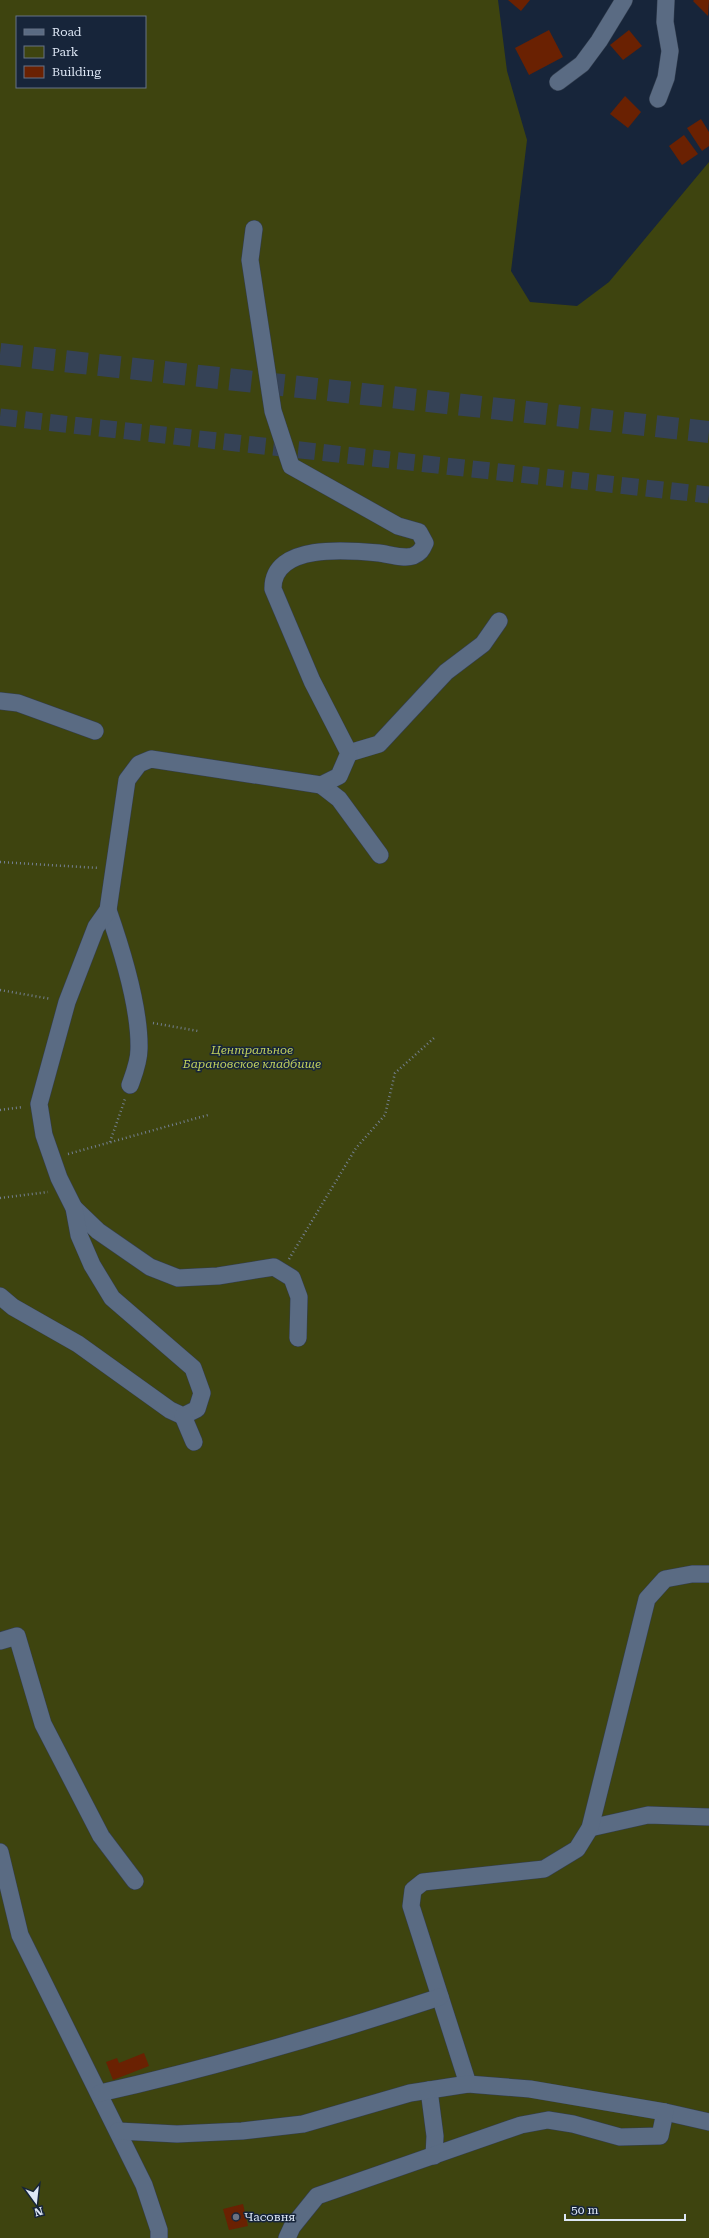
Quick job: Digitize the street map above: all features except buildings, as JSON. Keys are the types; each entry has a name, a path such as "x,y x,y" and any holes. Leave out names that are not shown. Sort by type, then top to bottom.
{"street":[{"path":"558,82 582,64 599,41 624,0"},
{"path":"658,99 666,78 670,51 665,22 666,0"},
{"path":"254,230 250,260 273,411 291,466 398,526 419,532 425,543 421,551 411,556 378,552 324,551 303,556 282,565 273,580 273,589 312,681 349,752"},
{"path":"349,752 379,744 446,672 483,644 499,621"},
{"path":"0,701 18,703 95,731"},
{"path":"321,785 339,776 349,752"},
{"path":"183,1416 197,1409 202,1393 193,1368 112,1298 92,1265 79,1235 74,1208 64,1189 44,1135 39,1104 67,1002 96,927 108,910 127,780 139,764 151,759 321,785 339,799 380,855"},
{"path":"108,910 120,948 138,1021 139,1051 136,1070 130,1085"},
{"path":"74,1208 98,1231 150,1267 178,1278 218,1276 274,1267 292,1278 299,1297 298,1338"},
{"path":"0,1296 14,1307 78,1344 170,1410 183,1416 194,1442"},
{"path":"468,2084 411,1906 413,1890 423,1882 544,1869 577,1849 590,1828 647,1599 665,1579 692,1574 709,1574"},
{"path":"0,1641 17,1636 43,1724 101,1836 134,1881"},
{"path":"590,1828 648,1815 709,1817"},
{"path":"0,1852 20,1935 100,2093 144,2185 159,2230 159,2238"},
{"path":"100,2093 186,2073 343,2029 440,1997"},
{"path":"118,2131 176,2134 242,2131 303,2124 410,2093 468,2084 530,2089 665,2112 709,2122"},
{"path":"429,2090 435,2136 434,2156"},
{"path":"287,2238 292,2227 317,2196 521,2125 548,2120 573,2124 620,2137 660,2136 665,2112"}],"path":[{"path":"0,862 115,869"},
{"path":"0,990 67,1002"},
{"path":"138,1021 198,1031"},
{"path":"282,1272 356,1148 385,1115 395,1073 434,1038"},
{"path":"110,1142 130,1085"},
{"path":"0,1110 39,1104"},
{"path":"52,1158 208,1115"},
{"path":"0,1198 64,1189"}],"green space":[{"name":"Центральное Барановское кладбище","path":"0,0 498,0 507,71 527,140 511,271 530,302 577,306 609,282 709,162 709,2238 0,2238"}],"tunnel":[{"path":"0,354 709,432"},
{"path":"0,417 709,495"}],"place":[{"name":"Часовня","path":"236,2217"}]}
